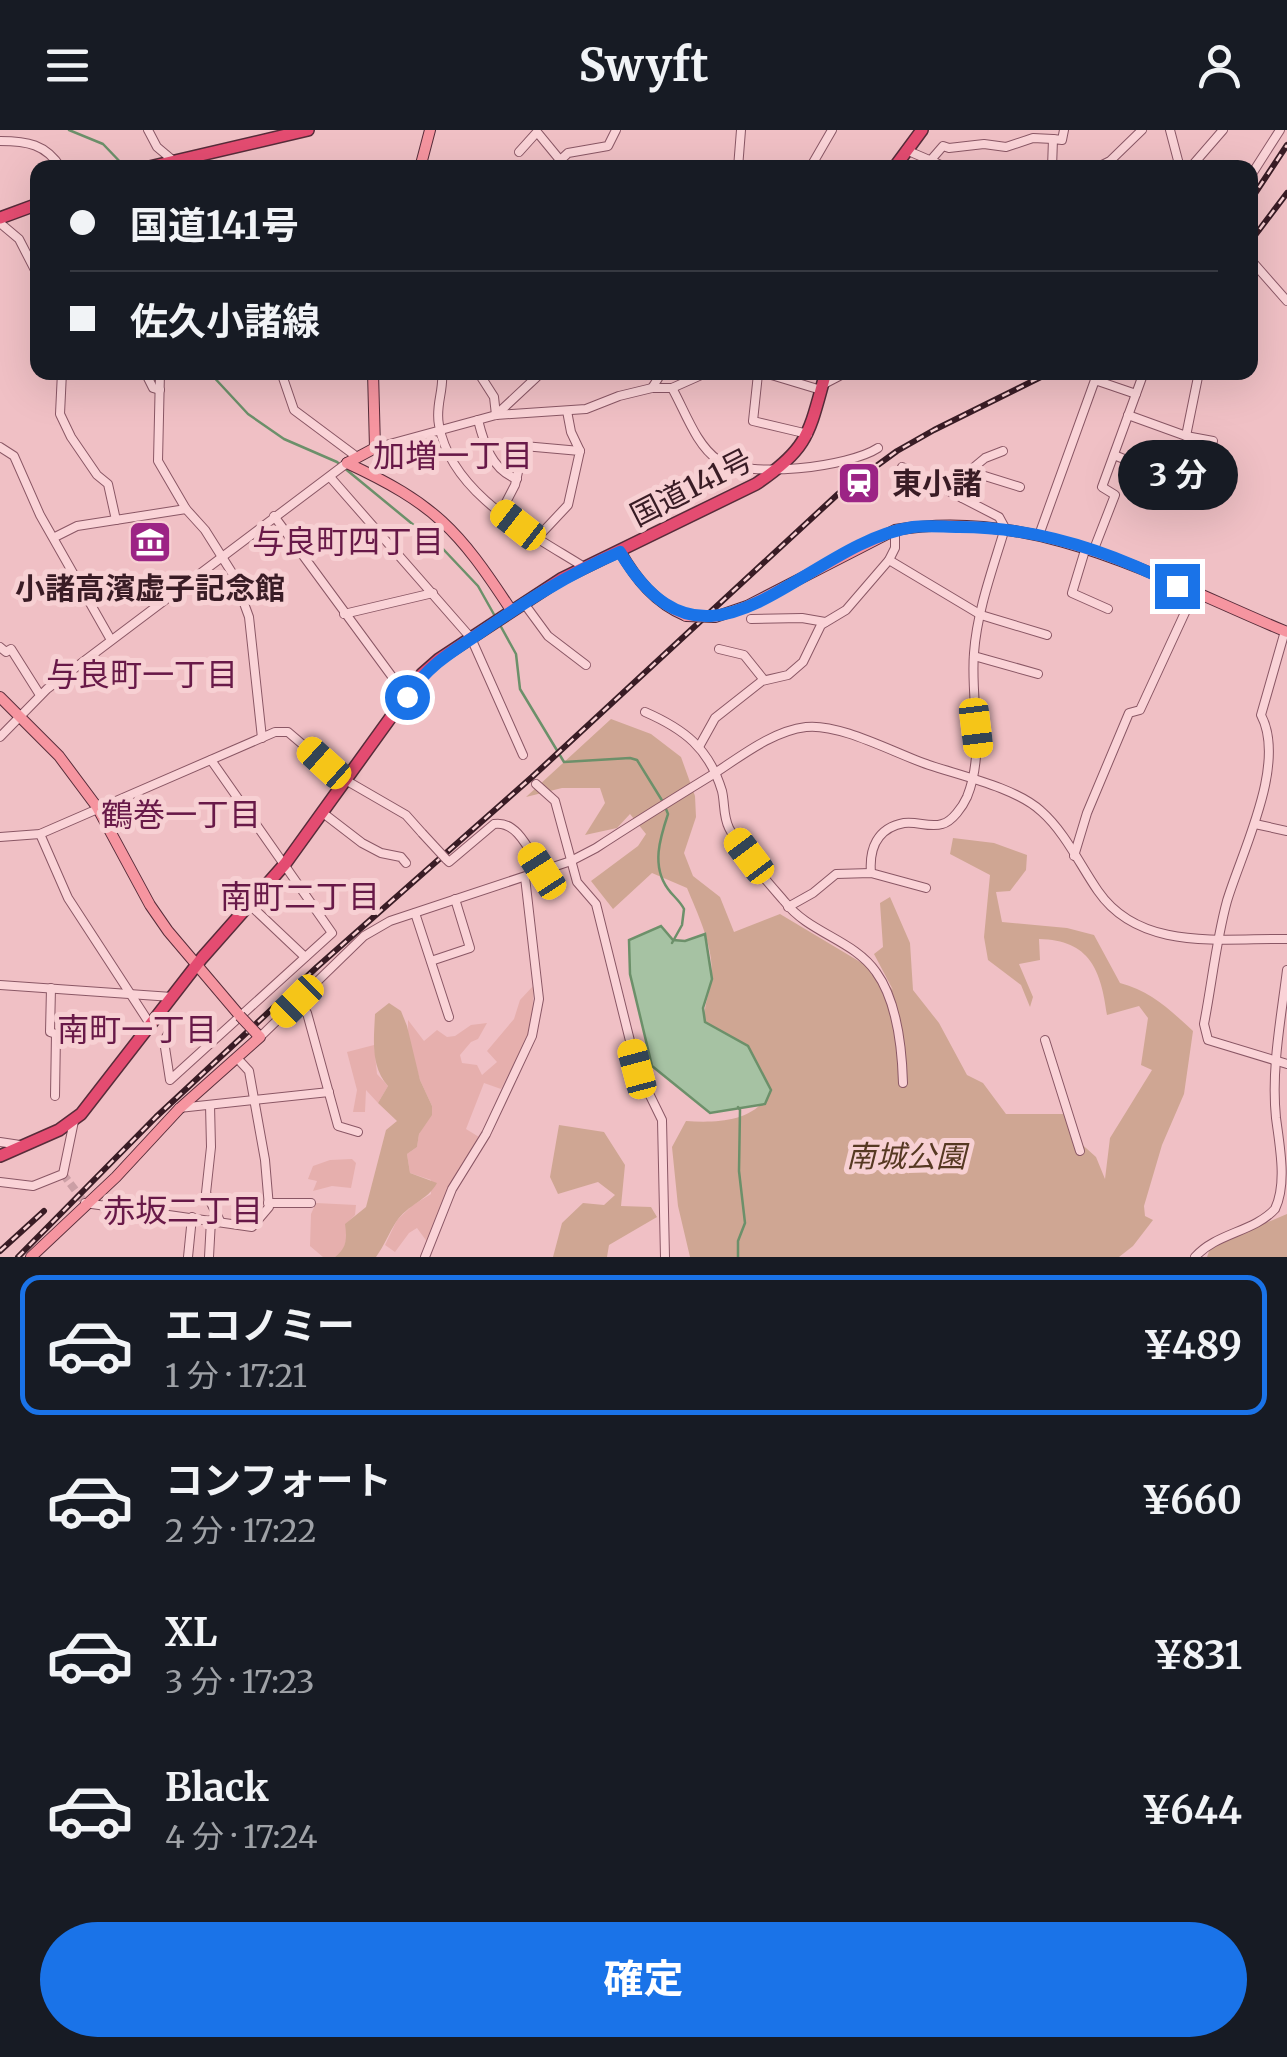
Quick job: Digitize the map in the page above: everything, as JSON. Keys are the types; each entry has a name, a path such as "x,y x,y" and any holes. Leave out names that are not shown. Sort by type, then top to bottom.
{"highway":[{"path":"189,160 308,130"},
{"path":"899,160 922,130"},
{"path":"0,221 30,208"},
{"name":"国道141号","path":"0,1156 74,1121 196,966 286,864 422,674 523,602 756,484 780,468 797,453 808,434 823,382"}],"main road":[{"path":"422,160 430,130"},
{"path":"352,460 375,448 372,380"},
{"path":"352,460 433,511 478,560 511,610"},
{"path":"620,552 647,590 670,609 686,616 715,617 748,606 895,530 919,526 1005,528 1124,560 1286,632"},
{"path":"0,697 59,756 97,807 150,905 196,966 258,1035 179,1108 31,1257"}],"street":[{"path":"148,130 158,147 173,160"},
{"path":"519,152 538,132 560,160 568,153 608,146 616,130"},
{"path":"739,160 741,130"},
{"path":"815,160 832,130"},
{"path":"931,160 942,146 1006,146 1050,136 1062,140 1064,130"},
{"path":"1111,160 1142,130"},
{"path":"1170,130 1178,160"},
{"path":"1197,160 1224,130"},
{"path":"1258,164 1280,130"},
{"path":"0,141 39,145 56,160"},
{"path":"906,150 928,160"},
{"path":"0,221 19,239 30,260"},
{"path":"1258,269 1287,301"},
{"path":"62,380 60,414 71,437 108,484 116,520"},
{"path":"149,380 153,388 160,390"},
{"path":"160,380 158,460 186,509 222,555 249,617 262,738"},
{"path":"0,737 40,695 352,460 294,410 284,380"},
{"path":"441,380 436,407 439,431 462,475 501,512 584,568"},
{"path":"483,380 494,397 496,415"},
{"path":"496,415 533,380"},
{"path":"652,388 657,380"},
{"path":"375,448 496,415 586,409 690,380"},
{"path":"757,380 754,421 808,434"},
{"path":"1039,535 1095,380 1136,394"},
{"path":"1108,609 1072,594 1116,496 1102,487 1141,380"},
{"path":"1186,436 1196,380"},
{"path":"672,388 704,447 733,467 780,468 841,462 866,456 878,448"},
{"path":"537,538 568,505 580,451 567,411"},
{"path":"1128,415 1186,436 1213,441"},
{"path":"478,420 483,440 502,474 516,479"},
{"path":"501,512 516,479 524,446 580,451"},
{"path":"0,447 14,456 40,515 111,640"},
{"path":"962,498 972,472 985,458 1003,451"},
{"path":"1114,455 1181,482"},
{"path":"871,874 871,849 880,834 904,823 939,826 948,822 967,798 979,750 973,707 974,656 1005,528 998,517 902,467"},
{"path":"972,472 1020,487"},
{"path":"330,476 471,638 524,755"},
{"path":"55,536 77,526 186,509"},
{"path":"274,516 407,697"},
{"path":"700,745 715,718 764,680 788,675 803,662 822,625 846,610 889,560 895,548 895,530"},
{"path":"889,560 981,615 1048,635"},
{"path":"1074,856 1087,813 1129,714 1140,710 1194,593"},
{"path":"344,614 433,594"},
{"path":"523,602 548,636 586,665"},
{"path":"750,620 802,618 826,622"},
{"path":"1286,632 1261,715 1270,732 1269,764 1255,824 1238,864 1204,1024 1208,1040 1287,1064"},
{"path":"0,647 6,652 11,649 40,695"},
{"path":"720,649 744,655 764,680"},
{"path":"974,656 1038,674"},
{"path":"645,712 689,734 700,745 715,773 730,830 788,906 800,919 862,955 876,972 888,996 902,1056 903,1083"},
{"path":"258,1035 364,936 390,921 571,861 782,734 808,726 834,731 971,778 1036,806 1051,820 1101,896 1129,922 1170,936 1287,939"},
{"path":"0,838 40,834 275,732 288,732 347,781 406,816 450,858 498,822 510,825 542,871"},
{"path":"159,1013 169,1022 164,1041 170,1080 332,933 211,760"},
{"path":"536,784 555,802 576,882 596,904 637,1069 662,1120 664,1257"},
{"path":"323,813 362,843 381,853 402,857 406,863"},
{"path":"1255,824 1287,831"},
{"path":"40,834 68,898 150,1024"},
{"path":"788,906 813,893 836,874 871,874 926,888"},
{"path":"425,1257 452,1189 486,1134 532,1036 539,999 525,876"},
{"path":"431,961 470,948 455,899"},
{"path":"251,906 306,958"},
{"path":"415,913 449,1017"},
{"path":"1195,1257 1210,1244 1266,1216 1284,1195 1275,1062 1285,1011 1287,970"},
{"path":"0,984 172,997"},
{"path":"50,988 50,1032 56,1034 55,1096"},
{"path":"297,1001 307,1013 338,1126 358,1132"},
{"path":"1045,1040 1080,1151"},
{"path":"86,1203 252,1228 268,1204 256,1100 247,1066 237,1058"},
{"path":"179,1108 329,1092"},
{"path":"209,1257 216,1220 206,1193 210,1105"},
{"path":"0,1182 33,1186 63,1174 74,1121"},
{"path":"0,1142 23,1146"},
{"path":"268,1204 311,1204"},
{"path":"188,1257 192,1217"}],"shaded area":[{"path":"661,926 673,940 685,941 705,934 712,979 703,1008 705,1022 748,1046 771,1090 765,1104 710,1113 652,1066 630,974 629,940"},
{"path":"534,985 531,1030 501,1089 484,1083 466,1129 479,1137 447,1195 428,1243 417,1228 395,1252 385,1245 397,1220 431,1194 431,1180 410,1173 407,1154 417,1147 432,1106 408,1039 408,1020 424,1041 437,1030 447,1037 455,1036 471,1025 487,1023 478,1039 460,1055 462,1063 477,1065 482,1075 497,1062 487,1051 514,1019 520,1000"},
{"path":"374,1045 377,1074 388,1086 378,1103 366,1090 365,1112 353,1112 357,1090 347,1052"},
{"path":"352,1159 356,1163 351,1188 332,1186 313,1191 317,1181 308,1179 313,1166"},
{"path":"316,1203 356,1205 355,1215 346,1224 343,1251 335,1257 323,1257 310,1246 311,1214"}],"green space":[{"name":"南城公園","path":"611,719 651,734 681,757 695,796 696,817 684,853 693,876 720,897 734,932 780,914 877,972 893,990 874,954 883,947 880,903 890,897 910,943 913,990 939,1023 967,1075 983,1083 1006,1114 1069,1114 1077,1140 1096,1157 1105,1179 1110,1138 1152,1070 1141,1065 1148,1018 1139,1006 1107,1015 1096,971 1090,960 1070,945 1039,939 1040,960 1019,964 1033,997 1030,1007 1021,985 988,960 984,937 990,875 950,854 953,838 994,843 1027,855 1026,870 1010,891 996,892 1002,922 1067,928 1094,935 1120,983 1151,996 1193,1031 1184,1094 1162,1145 1144,1206 1145,1216 1153,1220 1133,1246 1119,1257 690,1257 678,1206 672,1147 686,1121 723,1121 746,1114 756,1109 771,1090 748,1046 705,1022 711,958 687,888 652,873 613,909 591,881 638,846 646,834 630,814 617,828 585,835 605,803 600,788 562,788 526,797"},
{"path":"389,1003 401,1011 420,1080 432,1106 432,1115 419,1134 417,1147 407,1154 410,1173 437,1183 401,1216 376,1257 335,1257 345,1242 345,1224 366,1207 386,1130 397,1121 378,1103 388,1086 378,1070 374,1052 375,1014"},
{"path":"559,1125 604,1132 625,1165 621,1206 651,1207 657,1217 609,1245 607,1257 553,1257 562,1223 583,1203 604,1205 615,1195 598,1182 558,1194 550,1177"},
{"path":"1287,1214 1287,1257 1207,1257 1211,1246"}],"waterway":[{"path":"69,130 103,144 118,160"},
{"path":"216,380 248,414 284,439 337,462 444,550 478,586 496,618"},
{"path":"500,625 516,654 520,689 564,762 637,760 663,802"},
{"path":"666,809 660,871 684,909 682,925 672,943"},
{"path":"738,1107 745,1223 738,1241 738,1257"}],"tunnel":[{"path":"63,1174 85,1203"}],"railway":[{"path":"1258,189 1287,145"},
{"path":"1258,231 1287,193"},
{"path":"18,1257 156,1117 317,967 532,777 838,494 897,451 1035,380"},
{"path":"0,1251 44,1211"}],"place":[{"name":"東小諸","path":"859,483"},
{"name":"小諸高濱虚子記念館","path":"150,542"}],"district":[{"name":"加増一丁目","path":"453,456"},
{"name":"与良町四丁目","path":"348,542"},
{"name":"与良町一丁目","path":"142,675"},
{"name":"鶴巻一丁目","path":"181,815"},
{"name":"南町二丁目","path":"300,897"},
{"name":"南町一丁目","path":"137,1030"},
{"name":"赤坂二丁目","path":"183,1211"}],"route":[{"path":"407,697 422,674 439,659 561,579 620,552 658,600 694,618 715,617 748,606 870,540 919,526 1027,531 1112,555 1177,586"}]}
